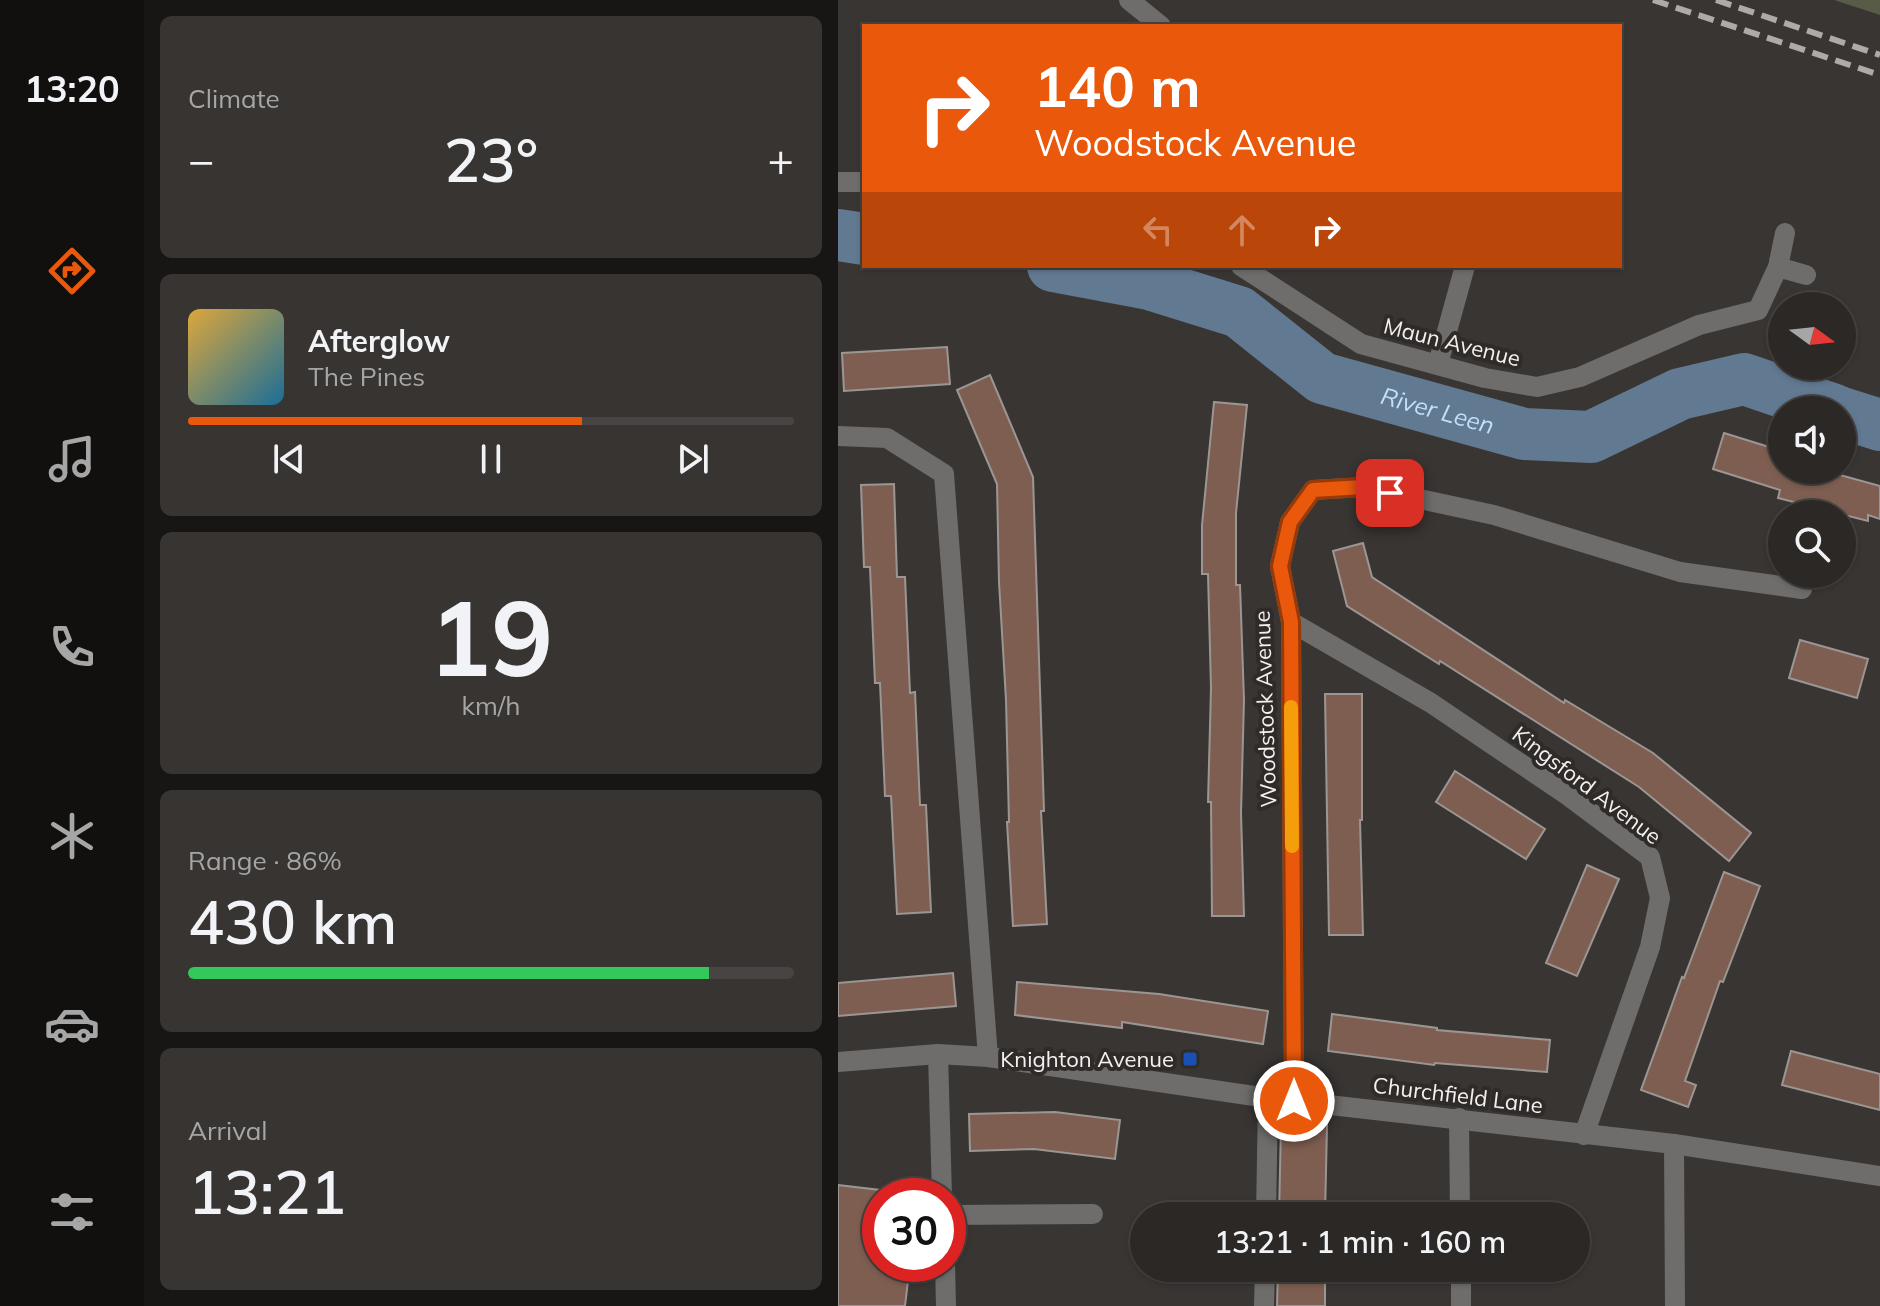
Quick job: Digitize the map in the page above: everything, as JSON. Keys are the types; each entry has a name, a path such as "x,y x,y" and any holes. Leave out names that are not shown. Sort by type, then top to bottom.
{"street":[{"path":"1129,0 1159,24"},
{"path":"838,182 862,182"},
{"name":"Maun Avenue","path":"1244,268 1361,344 1485,378 1537,387 1580,377 1672,335 1758,310 1778,267 1785,233"},
{"path":"1778,267 1806,275"},
{"path":"1438,364 1464,268"},
{"path":"838,436 887,438 944,474 988,1057"},
{"name":"Woodstock Avenue","path":"1294,1101 1291,622 1280,566 1290,522 1313,490 1364,487 1494,515 1680,572 1802,589"},
{"name":"Kingsford Avenue","path":"1291,622 1431,703 1567,795 1650,857 1660,898 1650,947 1584,1135"},
{"path":"938,1054 941,1178"},
{"name":"Churchfield Lane","path":"838,1062 938,1054 988,1057 1268,1098 1674,1144 1880,1176"},
{"path":"1266,1202 1268,1098"},
{"path":"1459,1118 1460,1202"},
{"path":"1674,1144 1675,1306"},
{"path":"966,1215 1093,1214"},
{"path":"945,1282 946,1306"},
{"path":"1264,1306 1265,1282"},
{"path":"1461,1282 1461,1306"}],"green space":[{"path":"1834,0 1880,0 1880,15"}],"building":[{"path":"947,347 950,384 844,391 842,353"},
{"path":"990,375 1033,477 1044,811 1041,811 1047,924 1013,926 997,484 957,390"},
{"path":"1214,402 1247,405 1236,513 1236,585 1240,585 1244,700 1241,813 1244,916 1212,916 1211,802 1208,802 1211,688 1208,574 1202,574 1202,525"},
{"path":"1724,433 1768,447 1768,484 1856,484 1856,479 1880,486 1880,519 1868,515 1868,521 1856,518 1856,500 1786,500 1778,498 1780,490 1713,469"},
{"path":"894,484 897,577 905,577 910,693 915,692 920,805 926,805 931,912 897,914 891,796 885,796 880,683 875,683 870,567 864,567 861,485"},
{"path":"1363,543 1372,577 1564,703 1565,700 1653,753 1751,833 1729,861 1639,787 1347,606 1333,551"},
{"path":"1800,640 1868,659 1857,698 1789,678"},
{"path":"1325,694 1362,694 1360,820 1363,935 1329,935"},
{"path":"1455,771 1545,829 1526,859 1436,802"},
{"path":"1587,865 1619,879 1577,976 1546,963"},
{"path":"1724,872 1760,886 1723,982 1720,981 1685,1081 1696,1085 1688,1107 1641,1090"},
{"path":"953,973 956,1006 838,1016 838,983"},
{"path":"1017,982 1159,994 1268,1011 1263,1044 1122,1022 1122,1028 1015,1015"},
{"path":"1332,1014 1437,1030 1550,1040 1547,1072 1434,1065 1328,1051"},
{"path":"1791,1051 1880,1074 1880,1110 1782,1085"},
{"path":"1055,1112 1120,1120 1115,1159 1034,1149 970,1151 969,1114"},
{"path":"1281,1125 1327,1125 1325,1202 1279,1202"},
{"path":"838,1185 862,1188 862,1282 908,1282 905,1306 838,1306"},
{"path":"1278,1282 1325,1282 1325,1306 1277,1306"}],"waterway":[{"name":"River Leen","path":"838,235 862,239"},
{"name":"River Leen","path":"1064,268 1149,284 1239,312 1322,378 1524,434 1591,437 1680,394 1744,379 1794,396"},
{"name":"River Leen","path":"1856,417 1880,425"}],"railway":[{"path":"1653,0 1880,75"},
{"path":"1716,0 1880,55"}],"slow traffic":[{"path":"1291,707 1292,846"}],"place":[{"name":"Knighton Avenue","path":"1190,1059"}],"route":[{"path":"1294,1101 1291,622 1280,566 1290,522 1313,490 1364,487 1390,493"}]}
